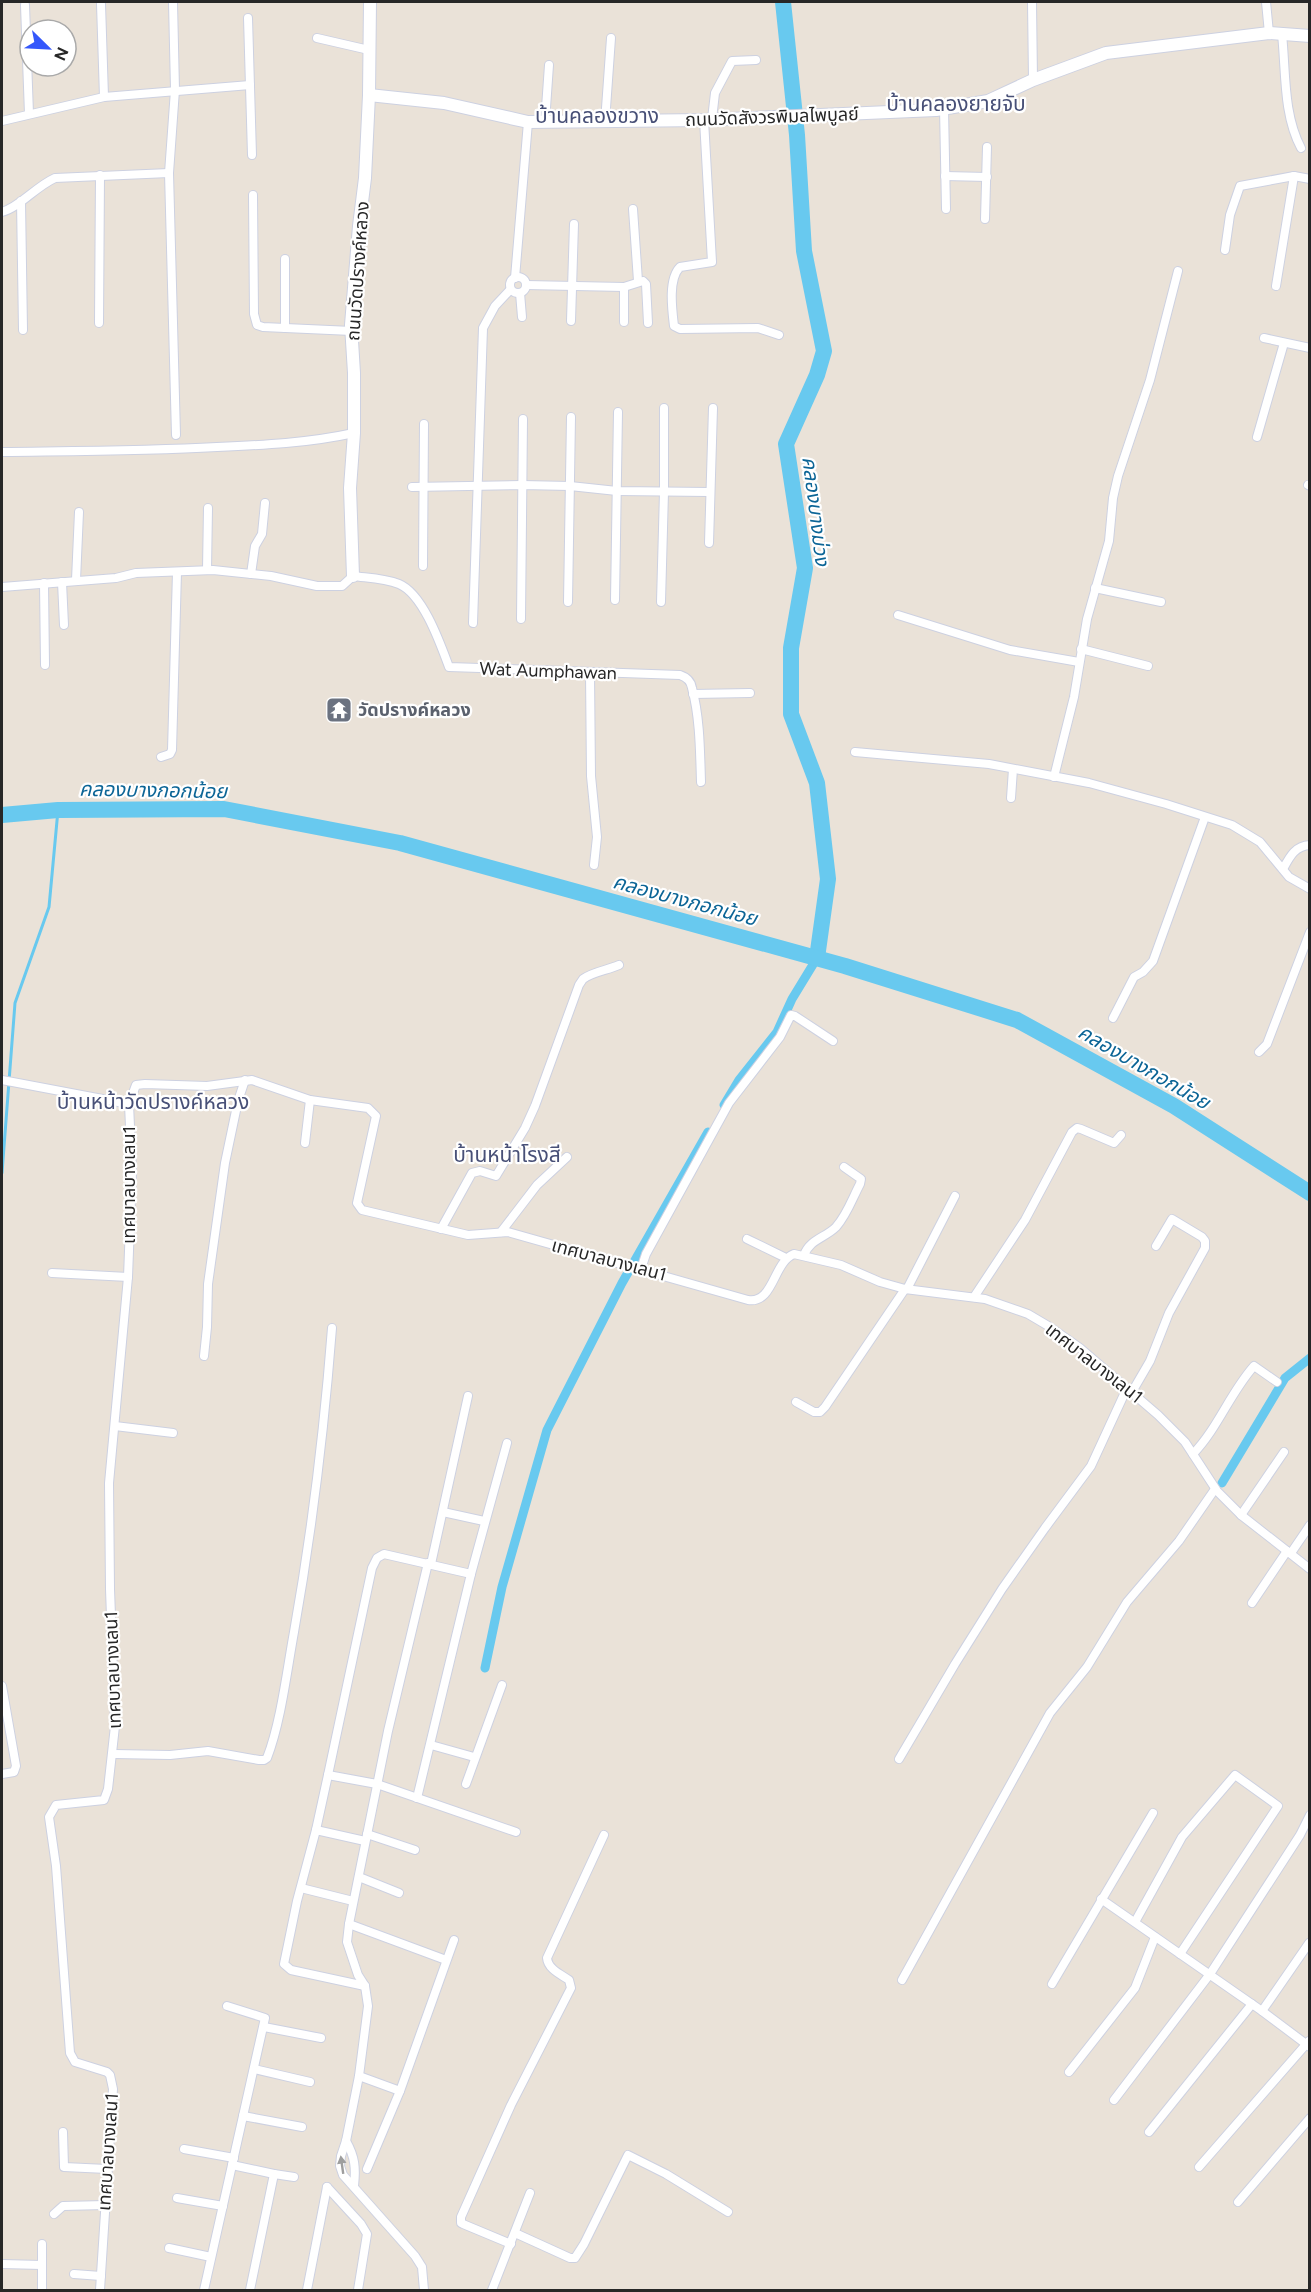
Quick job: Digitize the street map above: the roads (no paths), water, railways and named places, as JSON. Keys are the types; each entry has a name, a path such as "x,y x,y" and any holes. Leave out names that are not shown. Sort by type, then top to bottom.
{"street":[{"path":"173,2 175,90 169,173 176,435"},
{"name":"ถนนวัดปรางค์หลวง","path":"353,576 350,488 354,433 352,331 358,226 365,178 370,2"},
{"path":"1032,2 1033,80"},
{"path":"1266,2 1269,33"},
{"path":"100,4 104,97"},
{"path":"25,5 29,114"},
{"path":"248,18 252,155"},
{"name":"ถนนวัดสังวรพิมลไพบูลย์","path":"369,95 444,104 528,122 814,116 944,108 988,101 1033,80 1106,53 1269,33 1310,36"},
{"path":"1282,34 1292,129 1301,148"},
{"path":"318,38 369,50"},
{"path":"605,122 611,38"},
{"path":"756,60 732,61 715,93 708,119 712,262 680,267 677,271 673,294 674,326 680,329 758,328 779,335"},
{"path":"545,122 549,65"},
{"path":"2,122 104,97 250,85"},
{"path":"944,108 946,209"},
{"path":"473,623 483,328 495,306 510,290 510,282 515,278 528,122"},
{"path":"985,219 987,147"},
{"path":"2,212 21,201 41,184 55,178 169,173"},
{"path":"99,323 100,175"},
{"path":"945,176 987,177"},
{"path":"1225,250 1230,215 1240,186 1294,176 1310,178"},
{"path":"1276,286 1294,176"},
{"path":"253,195 257,325 352,331"},
{"path":"21,201 23,330"},
{"path":"633,209 638,282"},
{"path":"571,321 574,224"},
{"path":"285,260 285,328"},
{"path":"1054,777 1074,697 1081,649 1095,588 1109,541 1113,498 1118,476 1150,380 1178,271"},
{"path":"515,278 522,279 526,285"},
{"path":"526,285 624,287 643,281 646,284 648,323"},
{"path":"522,317 520,293 526,285"},
{"path":"624,287 624,322"},
{"path":"510,290 516,294 520,293"},
{"path":"1264,338 1310,348"},
{"path":"1257,437 1284,343"},
{"path":"661,602 664,408"},
{"path":"709,543 713,408"},
{"path":"615,600 618,412"},
{"path":"568,602 571,417"},
{"path":"521,619 523,419"},
{"path":"423,566 424,423"},
{"path":"2,452 265,445 325,440 354,433"},
{"path":"412,487 522,484 617,491 709,492"},
{"path":"251,574 255,546 262,534 265,503"},
{"path":"207,570 208,508"},
{"path":"76,580 79,512"},
{"path":"2,587 116,578 136,573 207,570 271,576 317,586 342,586 353,576"},
{"path":"161,757 170,754 172,750 177,572"},
{"name":"Wat Aumphawan","path":"353,576 381,579 401,585 418,598 449,667 680,675 686,677 692,686 693,694"},
{"path":"62,582 64,625"},
{"path":"44,583 45,665"},
{"path":"1095,588 1161,602"},
{"path":"898,615 1010,650 1079,662"},
{"path":"1081,649 1148,666"},
{"path":"590,673 591,776 597,837 594,865"},
{"path":"701,782 699,733 693,694 750,693"},
{"path":"855,752 948,760 1013,769 1132,794 1232,825 1260,842 1289,877 1310,889"},
{"path":"1011,798 1013,769"},
{"path":"1113,1018 1134,977 1153,961 1205,817"},
{"path":"1283,868 1294,850 1310,845"},
{"path":"1259,1052 1267,1044 1310,932"},
{"path":"441,1228 472,1173 480,1171 496,1176 525,1128 583,979 619,965"},
{"path":"640,1268 729,1103 780,1037 791,1015 832,1041"},
{"name":"เทศบาลบางเลน1","path":"100,2290 113,2090 112,2081 107,2072 75,2062 70,2053 56,1866 48,1816 56,1806 104,1800 114,1754 115,1687 110,1589 109,1483 128,1277 132,1172 129,1104 136,1085 225,1084 252,1080 273,1085 310,1100 364,1107 374,1112 375,1120 360,1185 358,1208 468,1235 501,1232 626,1264 754,1301 765,1295 786,1258 794,1254 841,1265 880,1282 906,1289 974,1297 1028,1314 1080,1348 1130,1390 1185,1442 1216,1490 1227,1502 1310,1569"},
{"path":"4,1081 129,1104"},
{"path":"204,1356 208,1284 225,1163 243,1081"},
{"path":"305,1143 310,1100"},
{"path":"974,1297 1025,1220 1072,1132 1077,1128 1082,1129 1114,1143 1120,1135"},
{"path":"501,1232 537,1185 567,1157"},
{"path":"804,1255 809,1245 839,1223 860,1184 861,1179 844,1167"},
{"path":"796,1402 814,1412 820,1412 825,1407 906,1289 955,1196"},
{"path":"899,1759 1002,1589 1091,1466 1130,1390 1150,1361 1169,1312 1205,1248 1205,1241 1172,1220 1156,1246"},
{"path":"747,1239 786,1258"},
{"path":"52,1273 128,1277"},
{"path":"114,1754 170,1755 208,1750 259,1760 267,1758 285,1682 309,1543 321,1458 332,1328"},
{"path":"1193,1454 1215,1426 1239,1385 1254,1365 1277,1382"},
{"path":"424,2290 422,2267 415,2256 344,2175 340,2166 359,2076 368,2006 365,1986 347,1942 377,1784 443,1512 468,1396"},
{"path":"115,1426 173,1432"},
{"path":"417,1798 484,1521 507,1443"},
{"path":"1241,1515 1284,1452"},
{"path":"902,1980 1050,1713 1087,1667 1127,1602 1179,1540 1216,1490"},
{"path":"443,1512 484,1521"},
{"path":"1252,1603 1310,1526"},
{"path":"365,1986 291,1970 284,1964 316,1830 372,1568 377,1558 384,1554 471,1574"},
{"path":"466,1784 502,1685"},
{"path":"2,1686 16,1766 14,1772 2,1774"},
{"path":"431,1745 474,1757"},
{"path":"328,1775 377,1784 516,1832"},
{"path":"1135,1922 1182,1837 1235,1775 1278,1806 1180,1954"},
{"path":"1052,1984 1153,1813"},
{"path":"1114,2100 1210,1974 1300,1835 1310,1815"},
{"path":"316,1830 366,1838 415,1850"},
{"path":"511,2244 461,2223 461,2217 511,2104 571,1988 569,1980 551,1968 547,1958 604,1835"},
{"path":"359,1878 399,1893"},
{"path":"301,1888 353,1901"},
{"path":"1101,1899 1309,2044 1199,2167"},
{"path":"349,1924 446,1960"},
{"path":"1069,2072 1135,1988 1155,1936"},
{"path":"367,2169 400,2091 454,1940"},
{"path":"1262,2011 1309,1943"},
{"path":"1149,2132 1252,2004"},
{"path":"204,2290 266,2018 227,2006"},
{"path":"264,2027 321,2038"},
{"path":"254,2070 310,2082"},
{"path":"359,2076 400,2091"},
{"path":"243,2116 302,2127"},
{"path":"1238,2202 1310,2118"},
{"path":"63,2132 64,2167 107,2169"},
{"path":"346,2141 354,2155 356,2166 354,2186"},
{"path":"184,2149 274,2174 294,2177"},
{"path":"515,2233 570,2258 575,2258 628,2155 666,2174 728,2212"},
{"path":"250,2290 274,2174"},
{"path":"307,2290 327,2187 361,2224 367,2234 358,2290"},
{"path":"492,2290 530,2193"},
{"path":"177,2198 223,2206"},
{"path":"54,2214 63,2206 105,2205"},
{"path":"42,2244 42,2290"},
{"path":"169,2248 212,2257"},
{"path":"2,2264 42,2265"},
{"path":"74,2274 100,2276"}],"waterway":[{"name":"คลองบางม่วง","path":"783,2 797,135 804,251 824,351 817,375 786,444 805,568 791,648 791,714 817,783 828,879 817,958"},
{"name":"คลองบางกอกน้อย","path":"2,815 58,810 224,809 400,843 845,966 1017,1020 1174,1106 1310,1193"},
{"path":"2,1173 15,1003 49,907 58,810"},
{"path":"724,1105 739,1080 777,1032 792,999 817,958"},
{"path":"485,1668 502,1587 547,1430 622,1283 708,1132"},
{"path":"1222,1483 1285,1378 1310,1358"}],"place":[{"name":"วัดปรางค์หลวง","path":"339,710"}],"district":[{"name":"บ้านคลองยายจับ","path":"956,103"},
{"name":"บ้านคลองขวาง","path":"597,115"},
{"name":"บ้านหน้าวัดปรางค์หลวง","path":"153,1101"},
{"name":"บ้านหน้าโรงสี","path":"507,1154"}]}
